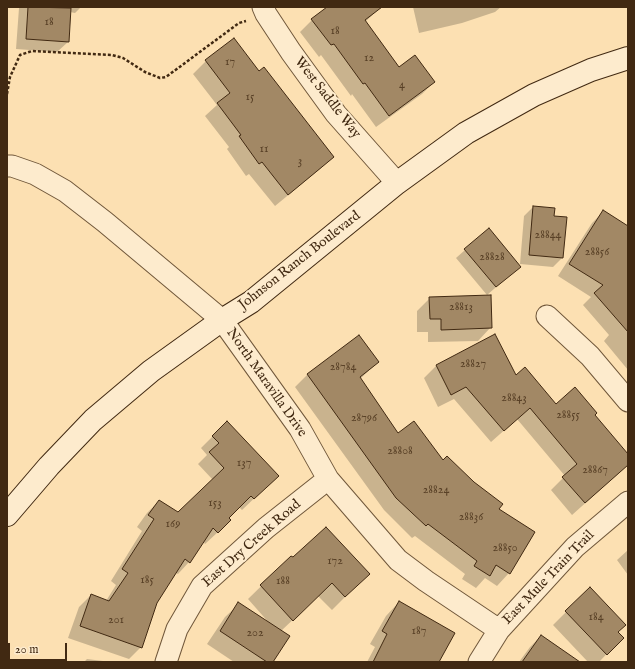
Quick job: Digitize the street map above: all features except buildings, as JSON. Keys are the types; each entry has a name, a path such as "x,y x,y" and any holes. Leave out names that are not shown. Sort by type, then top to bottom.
{"street":[{"name":"West Saddle Way","path":"264,11 291,52 336,114 398,184"},
{"name":"Johnson Ranch Boulevard","path":"7,515 49,466 93,420 151,372 222,320 251,302 398,184 466,133 534,95 591,70 628,58"},
{"name":"North Maravilla Drive","path":"7,166 12,166 35,174 66,191 222,320 300,429 328,479 398,560 426,581 499,630"},
{"path":"546,316 590,356 628,401"},
{"name":"East Dry Creek Road","path":"166,662 177,630 202,586 266,528 328,479"},
{"name":"East Mule Train Trail","path":"479,662 499,630 575,547 628,502"}],"path":[{"path":"7,94 10,77 20,55 32,51 112,55 124,58 146,72 160,78 166,77 239,23 264,11"}]}
